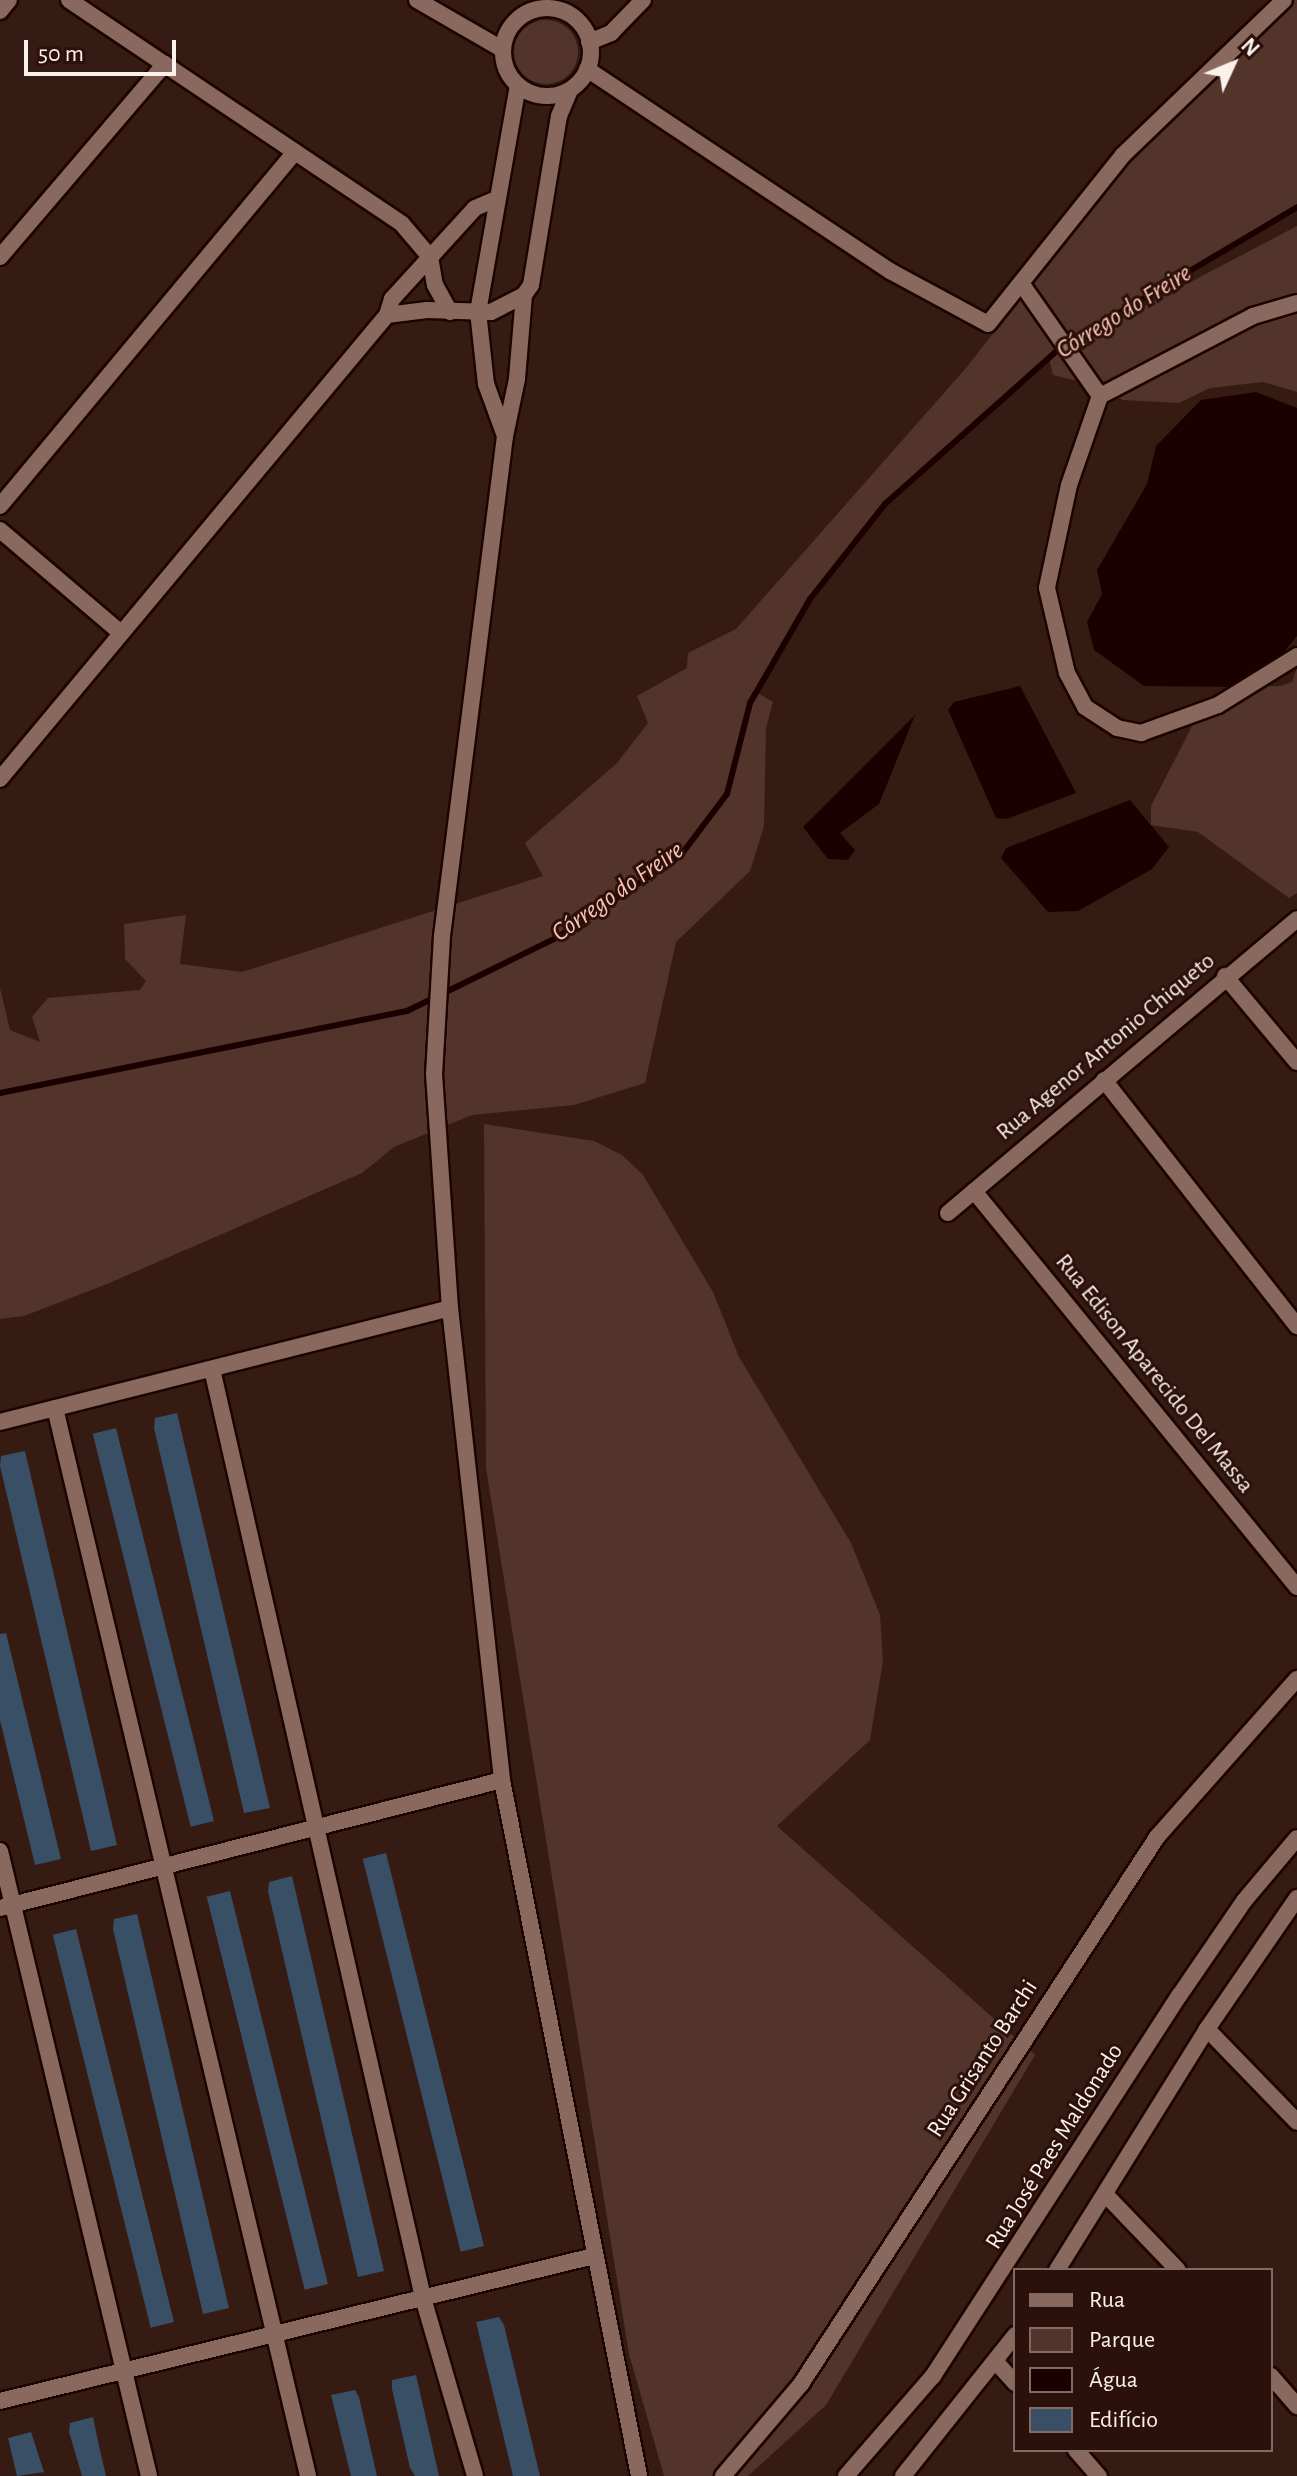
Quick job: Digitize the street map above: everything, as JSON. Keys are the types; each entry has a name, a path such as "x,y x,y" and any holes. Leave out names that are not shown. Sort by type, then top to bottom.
{"street":[{"path":"0,11 9,0"},
{"path":"69,0 402,224 430,257 435,285 450,312"},
{"path":"417,0 502,49"},
{"path":"589,42 611,33 643,0"},
{"path":"587,69 890,271 988,324 1123,155 1284,0"},
{"path":"387,315 503,309 524,295 531,285 559,116 570,90 587,69 589,42 575,18 550,8 528,5 513,24 502,49 509,75 518,86 544,96 570,90"},
{"path":"0,257 165,64"},
{"path":"505,436 486,384 478,312 518,86"},
{"path":"0,506 295,152"},
{"path":"0,779 387,315 392,299 475,208 496,199"},
{"path":"1021,283 1100,396"},
{"path":"524,295 517,379 505,436 442,936 434,1074 450,1308 502,1780 639,2476"},
{"path":"1297,303 1253,316 1100,396 1069,485 1047,588 1067,673 1085,707 1117,728 1141,733 1218,705 1297,656"},
{"path":"0,530 121,633"},
{"name":"Rua Agenor Antonio Chiqueto","path":"948,1213 1225,976 1297,919"},
{"path":"1225,976 1297,1062"},
{"path":"1104,1080 1297,1326"},
{"name":"Rua Edison Aparecido Del Massa","path":"974,1191 1297,1587"},
{"path":"0,1422 450,1308"},
{"path":"212,1369 423,2298 475,2476"},
{"path":"55,1408 308,2476"},
{"name":"Rua Grisanto Barchi","path":"723,2476 801,2384 1157,1837 1297,1679"},
{"path":"7,1906 502,1780"},
{"name":"Rua José Paes Maldonado","path":"846,2476 933,2376 1179,1996 1244,1901 1297,1838"},
{"path":"0,1851 7,1906 120,2372 149,2476"},
{"path":"1058,2268 1207,2029 1297,1898"},
{"path":"1207,2029 1297,2122"},
{"path":"1105,2194 1176,2268"},
{"path":"0,2401 594,2256"},
{"path":"903,2476 997,2363 1013,2338"},
{"path":"997,2363 1013,2381"},
{"path":"1273,2378 1297,2406"},
{"path":"1078,2452 1099,2476"}],"green space":[{"path":"1278,0 1297,0 1297,207 1067,347 1297,226 1297,392 1263,382 1210,388 1179,403 1123,400 1098,386 1053,375 1049,358 885,504 810,599 756,692 773,702 766,728 764,826 750,871 676,942 645,1083 574,1105 472,1115 394,1147 362,1173 107,1284 24,1316 0,1319 0,988 10,1030 40,1042 32,1017 48,998 140,990 146,981 125,959 124,924 186,915 180,964 242,972 543,876 525,843 617,763 648,723 637,696 687,668 688,653 736,629 966,368 1127,162"},
{"path":"546,20 564,26 572,34 578,52 572,70 564,78 546,84 528,78 520,70 514,52 520,34 528,26"},
{"path":"1297,668 1297,893 1289,898 1198,832 1151,825 1151,806 1205,701 1243,687 1281,686 1292,682"},
{"path":"484,1124 594,1141 622,1155 643,1175 713,1292 739,1357 851,1543 880,1615 883,1661 870,1740 777,1826 1035,2055 826,2405 748,2476 664,2476 629,2354 486,1468"}],"water":[{"path":"1256,392 1297,408 1297,636 1269,670 1243,687 1144,686 1094,650 1087,622 1102,594 1097,570 1147,484 1156,446 1201,400"},
{"path":"1020,686 1076,793 1007,819 996,818 948,710 954,702"},
{"path":"915,715 879,804 840,833 855,850 848,860 828,859 803,827"},
{"path":"1130,800 1169,847 1152,869 1078,911 1048,912 1001,858 1006,848"}],"building":[{"path":"177,1413 270,1808 244,1813 154,1428 155,1418"},
{"path":"116,1428 214,1821 191,1827 93,1434"},
{"path":"25,1451 117,1845 91,1851 0,1466 1,1456"},
{"path":"6,1633 61,1859 35,1865 0,1720 0,1634"},
{"path":"386,1853 484,2246 461,2252 363,1859"},
{"path":"292,1876 384,2271 358,2277 268,1891 269,1882"},
{"path":"230,1891 328,2284 305,2290 207,1897"},
{"path":"137,1914 229,2308 203,2314 113,1929 114,1919"},
{"path":"76,1929 174,2322 151,2328 53,1935"},
{"path":"499,2317 504,2325 540,2476 513,2476 476,2322"},
{"path":"416,2375 439,2476 415,2476 410,2468 392,2389 392,2380"},
{"path":"355,2390 377,2476 351,2476 331,2395"},
{"path":"93,2417 106,2476 82,2476 69,2432 70,2423"},
{"path":"31,2432 44,2472 17,2476 8,2438"}],"waterway":[{"name":"Córrego do Freire","path":"0,1093 407,1011 558,937 681,855 727,794 750,703 810,599 885,504 1060,348 1297,207"}]}
